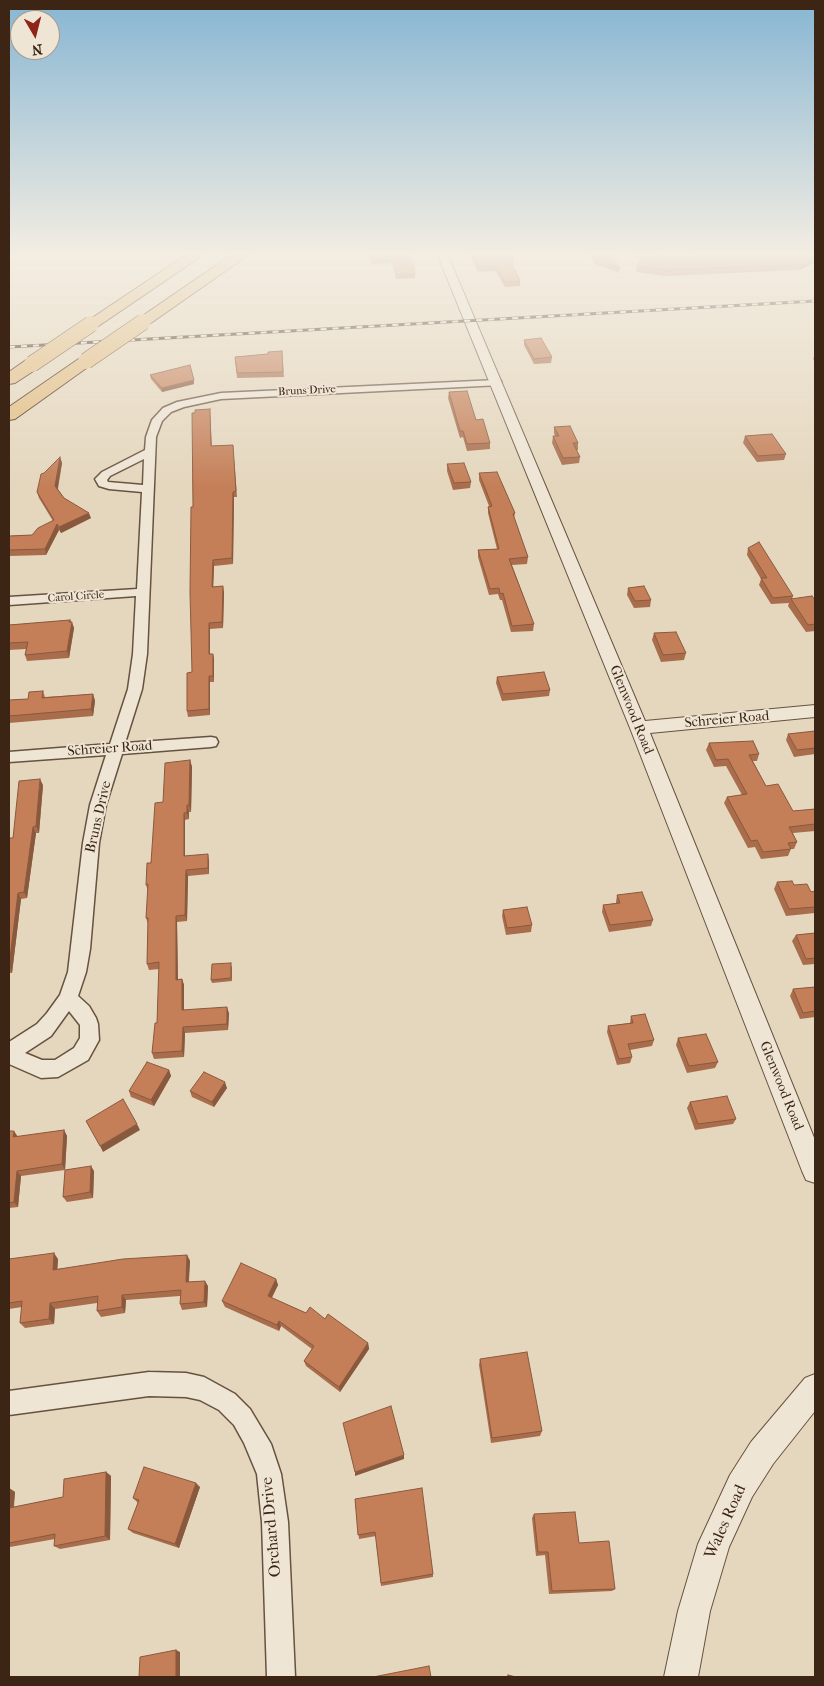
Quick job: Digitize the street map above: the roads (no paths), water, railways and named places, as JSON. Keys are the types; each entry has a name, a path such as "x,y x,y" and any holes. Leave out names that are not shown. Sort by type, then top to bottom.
{"highway":[{"path":"9,379 83,330"},
{"path":"9,415 132,330"}],"street":[{"name":"Glenwood Road","path":"474,330 638,728 815,1171"},
{"name":"Bruns Drive","path":"9,1051 22,1045 44,1030 54,1019 68,998 77,972 91,843 98,805 135,689 140,654 144,592 150,452 153,429 160,416 181,404 205,398 497,383"},
{"path":"148,489 113,487 103,484 101,479 106,474 150,452"},
{"name":"Carol Circle","path":"9,601 144,592"},
{"name":"Schreier Road","path":"638,728 815,711"},
{"name":"Schreier Road","path":"9,757 211,742"},
{"path":"9,1055 41,1069 58,1068 81,1054 90,1040 89,1024 82,1012 68,998"},
{"name":"Orchard Drive","path":"9,1403 149,1384 186,1385 212,1393 227,1402 242,1417 262,1453 269,1474 275,1522 281,1677"},
{"name":"Wales Road","path":"681,1677 694,1611 714,1544 741,1486 757,1461 815,1388"}],"railway":[{"path":"9,347 312,330"}]}
